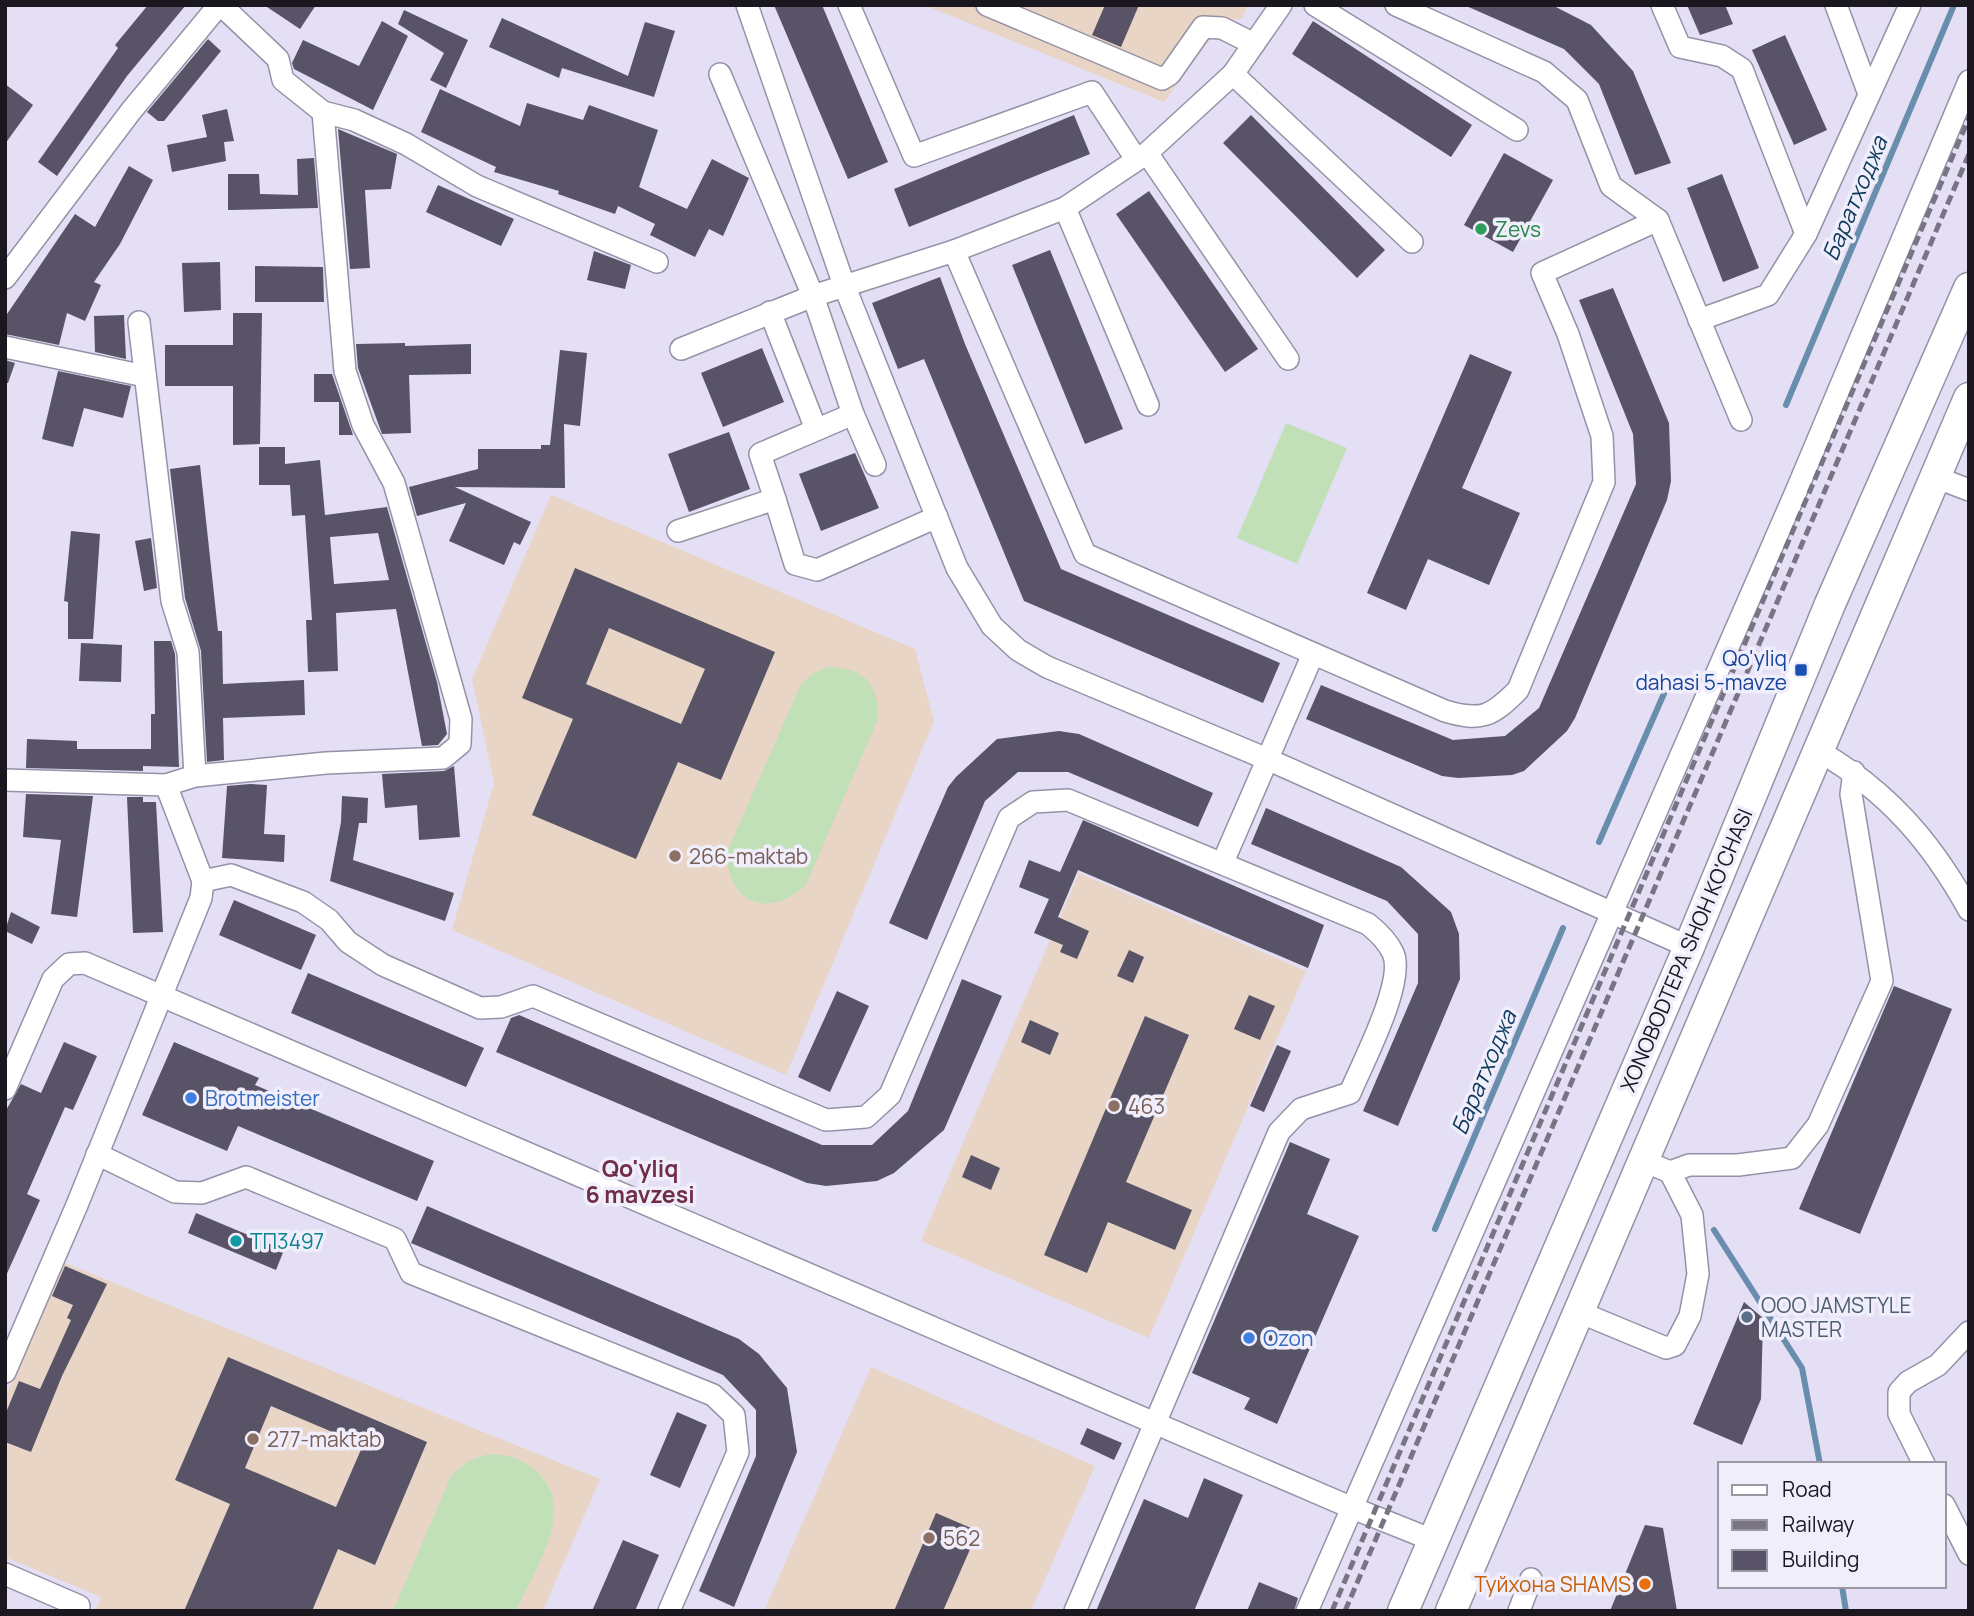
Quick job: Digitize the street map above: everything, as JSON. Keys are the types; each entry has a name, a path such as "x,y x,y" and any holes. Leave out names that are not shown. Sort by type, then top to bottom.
{"highway":[{"name":"XONOBODTEPA SHOH KO'CHASI","path":"1402,1611 1435,1541 1689,947 1829,604 1969,288"},
{"name":"XONOBODTEPA SHOH KO'CHASI","path":"1451,1611 1579,1312 1657,1166 1819,751 1936,477 1966,414"},
{"path":"1501,1383 1541,1399"}],"street":[{"path":"5,278 131,111 220,5 278,59 284,80 323,112 354,120 406,144 488,192 657,262"},
{"path":"747,5 844,285 937,517 977,606 992,626 1018,650 1048,667 1267,759 1689,947"},
{"path":"849,5 914,156 1092,92 1288,359"},
{"path":"987,5 1162,79 1170,74 1203,27 1222,29 1254,44"},
{"path":"681,349 813,296 954,251 1065,208 1141,156 1233,74 1281,5"},
{"path":"1315,5 1517,130"},
{"path":"1396,5 1544,72 1577,100 1611,186 1658,220 1741,420"},
{"path":"1662,5 1680,47 1722,56 1742,69 1806,234"},
{"path":"1836,5 1869,94"},
{"path":"1699,320 1768,295 1806,234 1910,5"},
{"path":"720,74 813,296 853,414 875,465"},
{"path":"1233,74 1412,242"},
{"path":"1307,1611 1350,1507 1795,494 1969,81"},
{"path":"5,780 166,785 195,776 326,764 443,758 460,744 461,719 394,483 363,425 345,371 323,112"},
{"path":"1065,208 1148,405"},
{"path":"954,251 1085,554 1456,715 1495,713 1518,690 1604,482 1602,436 1568,334 1542,273 1658,220"},
{"path":"770,312 816,429"},
{"path":"139,322 172,601 188,652 195,776"},
{"path":"5,347 145,376"},
{"path":"853,414 760,454 796,564 817,570 937,517"},
{"path":"1936,477 1969,490"},
{"path":"678,531 775,499"},
{"path":"1223,862 1313,654"},
{"path":"1819,751 1854,772 1924,838 1969,910"},
{"path":"1657,1166 1738,1165 1792,1158 1818,1125 1882,981 1851,794 1854,772"},
{"path":"5,1372 201,898 202,881 166,785"},
{"path":"202,881 231,875 303,902 329,920 348,942 383,965 480,1008 501,1006 533,996 826,1120 866,1116 890,1096 1009,818 1033,802 1068,800 1368,924 1395,955 1393,992 1350,1093 1301,1109 1279,1132 1075,1611"},
{"path":"5,1088 43,999 62,968 85,963 1350,1507 1435,1541"},
{"path":"97,1154 175,1192 202,1194 246,1177 395,1239 411,1273 713,1395 734,1415 738,1452 669,1611"},
{"path":"1579,1312 1667,1348 1675,1345 1690,1316 1698,1274 1692,1215 1657,1166"},
{"path":"1923,1462 1899,1414 1899,1392 1908,1382 1938,1365 1969,1332"},
{"path":"1946,1509 1969,1554"},
{"path":"5,1574 79,1606"},
{"path":"1519,1611 1531,1579"}],"shaded area":[{"path":"924,5 1247,5 1242,19 1224,20 1164,102"},
{"name":"266-maktab","path":"551,495 915,649 934,721 786,1075 452,930 494,783 472,679"},
{"name":"463","path":"1079,873 1306,971 1149,1338 921,1241"},
{"name":"277-maktab","path":"65,1263 600,1479 543,1611 96,1611 101,1597 5,1557 5,1398"},
{"name":"562","path":"871,1367 1095,1466 1031,1611 764,1611"}],"green space":[{"path":"1286,423 1347,448 1297,564 1237,538"},
{"path":"828,667 851,670 867,680 876,696 878,719 806,885 792,896 778,902 752,901 734,884 727,852 800,686 812,674"},
{"path":"488,1454 517,1459 535,1470 550,1491 554,1507 548,1543 516,1611 393,1611 451,1476 468,1461"}],"building":[{"path":"148,5 186,5 127,76 57,176 38,162 118,48 115,45"},
{"path":"264,5 316,5 300,29"},
{"path":"774,5 822,5 888,162 848,179"},
{"path":"1105,5 1139,5 1121,47 1092,35"},
{"path":"1464,5 1552,5 1591,25 1633,71 1671,163 1635,175 1599,84 1564,49"},
{"path":"1687,5 1725,5 1733,24 1700,35"},
{"path":"404,10 468,40 446,88 430,80 444,53 398,24"},
{"path":"502,18 628,76 645,22 675,31 654,97 562,68 559,78 489,47"},
{"path":"382,21 408,36 373,110 294,69 292,63 303,40 359,66"},
{"path":"1313,21 1472,125 1451,157 1292,54"},
{"path":"1785,35 1827,130 1794,145 1752,50"},
{"path":"208,39 221,51 164,121 158,121 147,112"},
{"path":"5,84 33,105 5,144"},
{"path":"440,89 520,126 527,103 583,120 589,105 658,130 639,187 687,209 712,159 749,178 723,236 709,229 695,257 650,235 655,224 618,206 615,214 558,194 559,191 494,172 496,167 421,132"},
{"path":"227,109 234,141 224,142 226,161 172,172 167,145 207,137 202,115"},
{"path":"1074,115 1090,154 909,227 894,189"},
{"path":"1251,115 1385,250 1357,278 1223,143"},
{"path":"338,129 397,154 391,189 365,190 370,268 350,269"},
{"path":"1504,153 1553,180 1513,252 1464,225"},
{"path":"314,158 318,208 228,210 228,174 259,174 260,194 298,195 297,159"},
{"path":"129,166 153,180 120,244 94,282 101,285 85,321 67,313 59,345 5,334 5,317 75,214 95,227"},
{"path":"1722,174 1759,268 1723,282 1687,188"},
{"path":"438,185 514,219 501,246 426,212"},
{"path":"1149,191 1258,349 1225,372 1116,214"},
{"path":"1050,250 1123,429 1085,444 1012,265"},
{"path":"594,251 631,265 625,289 587,280"},
{"path":"220,262 221,310 184,312 182,263"},
{"path":"255,266 323,267 324,302 255,302"},
{"path":"940,277 965,344 1061,569 1280,663 1263,703 1024,601 924,359 898,369 872,303"},
{"path":"1613,288 1669,423 1671,481 1667,500 1575,718 1567,731 1524,771 1512,775 1458,778 1442,776 1306,719 1321,685 1453,740 1505,736 1539,708 1636,484 1633,434 1579,300"},
{"path":"233,313 262,313 260,444 233,445 233,386 165,386 165,345 233,345"},
{"path":"124,315 126,359 95,352 94,316"},
{"path":"405,343 405,346 471,344 471,374 409,375 411,433 382,434 358,368 356,344"},
{"path":"762,348 784,402 723,427 701,373"},
{"path":"560,350 587,353 580,426 564,424 565,488 455,487 531,522 520,545 514,542 504,565 449,541 466,503 417,516 409,487 478,469 478,449 541,449 541,445 550,445"},
{"path":"1470,354 1512,372 1462,488 1520,513 1489,585 1428,559 1406,610 1367,593"},
{"path":"5,360 15,363 8,383 5,383"},
{"path":"58,371 131,386 123,418 84,408 73,447 42,439"},
{"path":"314,374 332,374 353,435 339,435 339,402 314,402"},
{"path":"729,432 750,489 689,512 668,454"},
{"path":"259,447 285,447 285,464 320,460 325,515 387,507 437,682 447,734 438,745 422,746 396,609 336,613 338,671 308,672 306,620 312,620 305,515 292,516 290,485 259,485","holes":["378,533 389,580 334,584 330,537"]},
{"path":"855,453 879,508 821,531 799,474"},
{"path":"200,465 218,631 222,631 223,684 304,680 305,715 223,718 224,760 207,762 201,651 185,598 170,469"},
{"path":"71,531 100,534 93,639 68,639 68,602 64,601"},
{"path":"151,538 157,588 144,591 135,541"},
{"path":"575,568 775,652 721,780 678,762 636,859 532,815 573,719 522,698","holes":["609,628 705,669 681,724 586,684"]},
{"path":"154,641 171,641 175,654 179,767 143,766 143,771 26,768 27,739 77,741 77,749 151,749 151,714 155,714"},
{"path":"81,643 122,645 121,682 79,681"},
{"path":"1059,731 1079,734 1213,793 1198,827 1068,772 1018,772 985,801 927,940 889,923 948,787 956,777 997,739"},
{"path":"454,766 460,837 419,840 417,805 385,808 382,774 444,771"},
{"path":"267,785 264,834 285,835 284,862 222,858 227,786"},
{"path":"26,794 93,796 77,917 51,914 61,840 23,837"},
{"path":"342,796 368,798 367,823 359,823 353,860 454,893 445,921 330,881 341,822"},
{"path":"127,797 143,797 143,802 156,802 163,932 133,933"},
{"path":"1266,808 1401,867 1451,912 1459,934 1460,979 1398,1126 1363,1111 1418,983 1418,934 1387,901 1251,844"},
{"path":"1083,820 1324,925 1308,968 1078,870 1058,917 1089,931 1077,959 1060,952 1063,945 1034,933 1049,899 1019,887 1029,860 1060,872"},
{"path":"234,900 316,935 301,970 219,935"},
{"path":"11,912 40,927 32,944 5,931"},
{"path":"1129,950 1144,957 1133,983 1117,976"},
{"path":"308,973 484,1048 466,1087 291,1013"},
{"path":"962,979 1002,996 944,1130 894,1173 877,1181 826,1186 807,1183 496,1052 511,1018 519,1015 822,1145 872,1145 908,1111"},
{"path":"1894,986 1952,1009 1860,1234 1799,1209"},
{"path":"837,991 869,1006 830,1092 798,1077"},
{"path":"1249,995 1275,1006 1260,1040 1234,1029"},
{"path":"1145,1016 1189,1035 1126,1182 1192,1210 1175,1250 1108,1222 1087,1273 1044,1255"},
{"path":"1030,1020 1059,1033 1050,1055 1021,1042"},
{"path":"64,1042 97,1056 73,1110 65,1107 27,1194 40,1200 5,1278 5,1112 21,1084 41,1093"},
{"path":"174,1042 259,1078 255,1085 434,1161 417,1201 238,1126 227,1151 142,1115"},
{"path":"1277,1045 1291,1051 1264,1112 1250,1106"},
{"path":"1290,1142 1330,1159 1307,1214 1359,1236 1277,1424 1244,1409 1250,1398 1192,1373"},
{"path":"971,1155 1000,1168 991,1190 962,1177"},
{"path":"427,1206 739,1339 759,1354 787,1388 797,1452 734,1607 699,1591 756,1456 756,1410 723,1375 411,1243"},
{"name":"ТП3497","path":"196,1213 284,1250 276,1270 188,1233"},
{"path":"65,1266 107,1284 62,1376 31,1452 5,1442 5,1415 19,1381 40,1389 71,1320 67,1318 73,1305 52,1296"},
{"path":"1744,1302 1763,1318 1761,1399 1742,1445 1693,1424"},
{"path":"228,1357 427,1442 375,1565 338,1549 312,1611 184,1611 230,1504 175,1480","holes":["271,1406 363,1445 336,1507 245,1468"]},
{"path":"677,1412 707,1425 680,1488 650,1475"},
{"path":"1087,1428 1122,1443 1114,1460 1080,1444"},
{"path":"1204,1478 1243,1495 1194,1611 1096,1611 1144,1499 1188,1518"},
{"path":"936,1513 978,1531 943,1611 894,1611"},
{"path":"1645,1525 1663,1528 1677,1611 1610,1611"},
{"path":"623,1540 659,1555 635,1611 592,1611"},
{"path":"1259,1582 1298,1598 1294,1611 1247,1611"}],"waterway":[{"name":"Баратходжа","path":"1786,405 1954,5"},
{"name":"Баратходжа","path":"1599,842 1666,689"},
{"name":"Баратходжа","path":"1435,1229 1563,928"},
{"path":"1714,1230 1802,1368 1820,1462"},
{"path":"1842,1588 1846,1611"}],"railway":[{"path":"1332,1611 1969,118"},
{"path":"1345,1611 1969,154"}],"place":[{"name":"Zevs","path":"1481,229"},
{"name":"Qo'yliq dahasi 5-mavze","path":"1801,670"},
{"name":"266-maktab","path":"675,856"},
{"name":"Brotmeister","path":"191,1098"},
{"name":"463","path":"1114,1106"},
{"name":"ТП3497","path":"236,1241"},
{"name":"OOO JAMSTYLE MASTER","path":"1747,1317"},
{"name":"Ozon","path":"1249,1338"},
{"name":"277-maktab","path":"253,1439"},
{"name":"562","path":"929,1538"},
{"name":"Туйхона SHAMS","path":"1645,1584"}],"district":[{"name":"Qo'yliq 6 mavzesi","path":"640,1181"}]}
